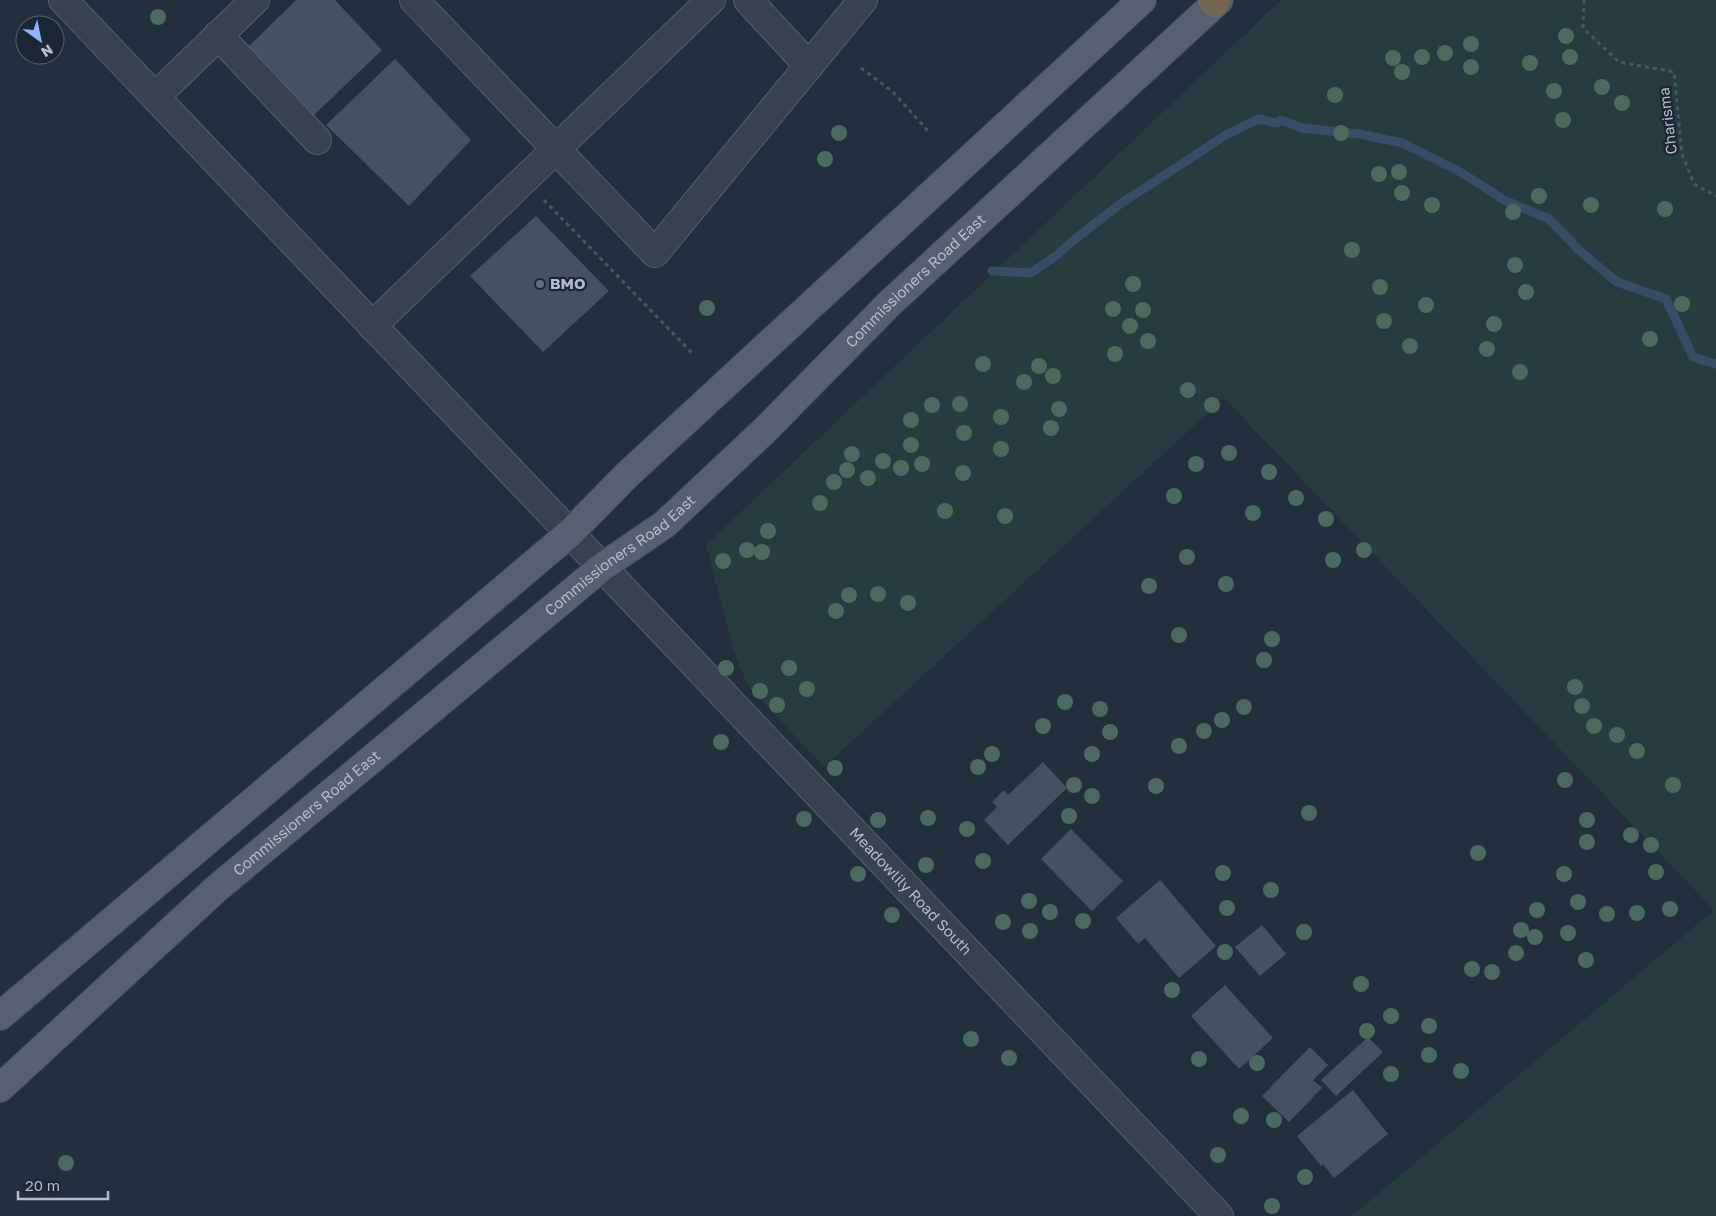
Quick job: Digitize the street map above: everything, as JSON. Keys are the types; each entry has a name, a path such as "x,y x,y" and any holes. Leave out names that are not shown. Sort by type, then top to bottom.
{"main road":[{"path":"0,1016 570,533 627,476 1142,0"},
{"name":"Commissioners Road East","path":"0,1088 216,889 602,567 672,517 764,431 889,304 1216,1"}],"street":[{"name":"Meadowlily Road South","path":"62,0 1219,1216"},
{"path":"155,97 255,0"},
{"path":"414,0 655,253 863,0"},
{"path":"372,326 710,0"},
{"path":"748,0 809,66"},
{"path":"218,35 317,140"}],"path":[{"name":"Charisma","path":"1584,0 1584,28 1619,62 1674,72 1682,154 1694,184 1716,196"},
{"path":"861,68 893,92 928,131"},
{"path":"544,199 693,354"}],"green space":[{"path":"1281,0 1716,0 1716,1216 1352,1216 1714,910 1224,398 824,767 748,686 734,652 706,545"}],"building":[{"path":"296,0 335,0 382,50 313,116 248,47"},
{"path":"395,59 471,140 409,206 326,125"},
{"name":"BMO","path":"536,216 609,291 543,352 470,276"},
{"path":"1043,762 1067,788 1008,845 984,820 997,807 992,802 1004,790 1008,795"},
{"path":"1071,829 1123,881 1092,911 1041,859"},
{"path":"1160,880 1216,946 1179,978 1145,938 1138,944 1116,918"},
{"path":"1262,925 1286,954 1260,976 1235,947"},
{"path":"1225,985 1273,1038 1239,1069 1191,1016"},
{"path":"1368,1037 1383,1052 1336,1096 1321,1080"},
{"path":"1310,1047 1328,1065 1313,1080 1322,1088 1289,1122 1262,1096"},
{"path":"1353,1090 1388,1134 1334,1178 1323,1164 1321,1166 1297,1136"}],"waterway":[{"path":"992,271 1031,273 1057,255 1120,204 1226,135 1258,119 1277,123 1281,120 1302,128 1359,134 1403,143 1459,171 1504,200 1549,219 1581,252 1617,282 1666,299 1693,357 1716,364"}],"place":[{"name":"BMO","path":"540,284"}]}
